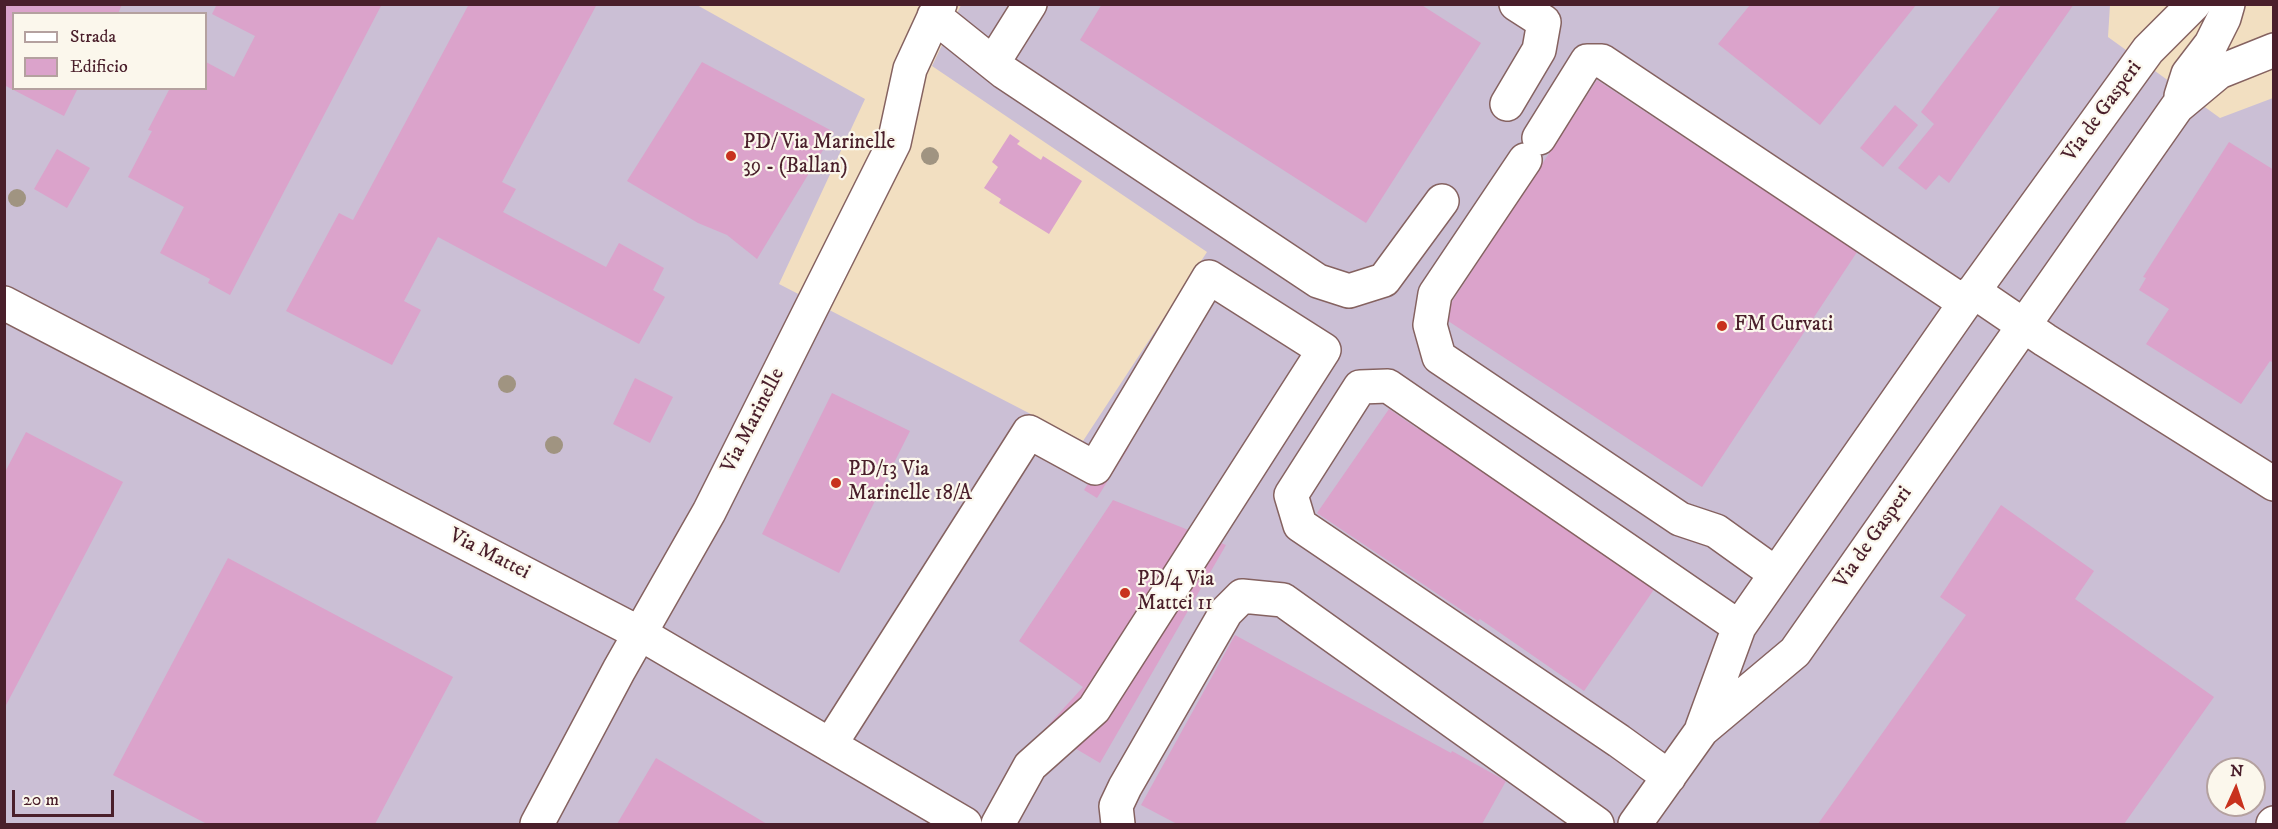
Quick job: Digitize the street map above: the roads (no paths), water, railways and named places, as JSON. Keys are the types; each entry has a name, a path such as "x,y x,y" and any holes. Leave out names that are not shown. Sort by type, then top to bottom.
{"street":[{"path":"993,63 1030,4"},
{"path":"1507,104 1539,50 1544,22 1516,4"},
{"name":"Via de Gasperi","path":"2148,50 2159,4"},
{"name":"Via de Gasperi","path":"1702,730 1739,627 1969,297 2148,50 2194,4"},
{"name":"Via de Gasperi","path":"2177,106 2188,74 2211,44 2228,4"},
{"path":"937,10 993,63 1318,281 1349,291 1384,280 1442,201"},
{"name":"Via Marinelle","path":"537,825 639,633 709,512 894,143 910,69 937,10"},
{"name":"Via de Gasperi","path":"1635,825 1702,730 1795,652 2177,106 2219,72 2274,50"},
{"path":"1776,574 1716,531 1680,519 1439,357 1430,325 1435,294 1532,149 1587,61 1602,61 1969,297 2022,326 2274,484"},
{"path":"830,745 1029,432 1095,468 1209,277 1324,350 1094,709 1030,766 998,825"},
{"name":"Via Mattei","path":"4,303 639,633 965,825"},
{"path":"1669,777 1300,525 1291,495 1360,387 1388,386 1739,627"},
{"path":"1118,825 1116,806 1125,788 1226,612 1242,596 1283,600 1597,825"}],"place":[{"name":"PD/ Via Marinelle 39 - (Ballan)","path":"731,156"},
{"name":"FM Curvati","path":"1722,326"},
{"name":"PD/13 Via Marinelle 18/A","path":"836,483"},
{"name":"PD/4 Via Mattei 11","path":"1125,593"}]}
